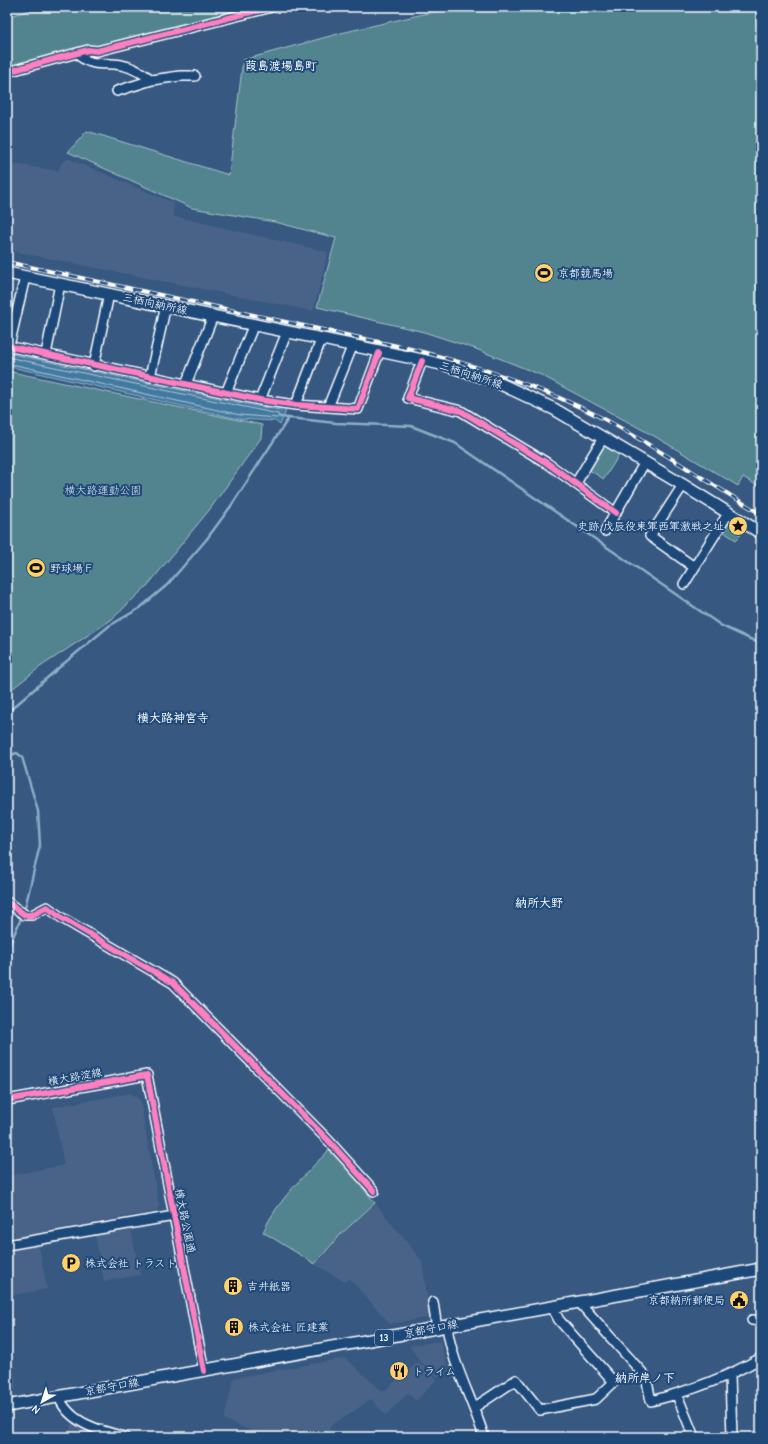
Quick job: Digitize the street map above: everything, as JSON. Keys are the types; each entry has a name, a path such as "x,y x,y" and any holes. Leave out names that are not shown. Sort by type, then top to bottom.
{"main road":[{"name":"三栖向納所線","path":"7,273 446,365 492,380 554,409 684,485 761,533"},
{"name":"京都守口線","path":"7,1406 761,1269"}],"street":[{"path":"7,72 88,50 97,51 272,7"},
{"path":"7,78 108,50"},
{"path":"82,56 89,63 121,65 136,68 152,80"},
{"path":"117,91 152,80 180,76 195,76"},
{"path":"25,277 8,346 94,366 260,400 296,405 358,409 380,352"},
{"path":"46,354 60,284"},
{"path":"94,366 109,294"},
{"path":"150,377 166,306"},
{"path":"186,384 213,316"},
{"path":"226,393 254,324"},
{"path":"260,400 287,332"},
{"path":"296,405 321,340"},
{"path":"328,407 352,346"},
{"path":"422,361 408,398 461,412 547,463 616,513"},
{"path":"576,483 603,438"},
{"path":"604,531 645,462"},
{"path":"684,485 650,536 694,567"},
{"path":"684,584 729,512"},
{"path":"7,902 23,915 32,915 47,907 62,918 172,983 328,1140 374,1191"},
{"name":"横大路淀線","path":"7,1100 147,1075"},
{"name":"横大路公園通","path":"147,1075 204,1371"},
{"path":"7,1245 174,1216"},
{"path":"433,1302 442,1328 475,1406 484,1437"},
{"path":"579,1302 646,1377 651,1401 677,1395 730,1376 761,1358"},
{"path":"475,1406 516,1380 540,1410 596,1399 614,1382 559,1320 552,1306"},
{"path":"730,1376 732,1437"},
{"path":"677,1395 694,1437"},
{"path":"59,1397 62,1406 73,1416 96,1430 125,1437"}],"shaded area":[{"path":"69,159 174,203 173,216 328,252 313,311 7,250 7,163 58,171 62,162"},
{"path":"131,1093 140,1100 159,1206 157,1211 15,1237 7,1194 7,1176 64,1165 53,1107"},
{"path":"376,1204 422,1261 430,1317 390,1324 349,1278 345,1282 316,1265 341,1235"},
{"path":"131,1229 140,1275 104,1281 95,1235"},
{"path":"39,1246 47,1289 7,1296 7,1251"},
{"path":"7,1303 16,1389 7,1391"},
{"path":"440,1341 448,1368 438,1377 420,1361 409,1346"},
{"path":"345,1358 383,1392 418,1362 437,1379 416,1401 408,1393 386,1415 371,1399 347,1416 332,1424 325,1437 265,1437 224,1419 234,1378"},
{"path":"72,1421 82,1428 101,1434 100,1437 68,1437"}],"green space":[{"path":"40,7 272,7 7,72 7,17"},
{"name":"京都競馬場","path":"454,7 761,7 761,488 743,477 738,486 654,436 541,375 476,349 424,332 317,307 336,238 275,222 192,208 68,152 87,131 229,175 243,60 341,33"},
{"name":"横大路運動公園","path":"7,371 262,425 261,438 210,509 148,585 111,620 40,667 7,693"},
{"path":"600,443 619,455 604,479 586,468"},
{"path":"726,518 737,525 734,531 741,535 736,540 719,529"},
{"path":"331,1148 375,1203 340,1235 315,1264 263,1232 276,1209 302,1177"}],"water":[{"path":"7,353 256,406 286,411 280,425 275,421 239,419 7,366"}],"waterway":[{"path":"280,417 336,423 411,426 455,443 722,626 761,644"},
{"path":"7,713 109,626 140,608 167,585 206,540 231,506 288,419"},
{"path":"7,756 17,753 22,757 38,811 40,845 24,912"},
{"path":"7,951 22,916"}],"railway":[{"path":"7,262 407,348 509,378 558,397 606,420 761,514"}],"cycle path":[{"path":"7,72 88,50 97,51 272,7"},
{"path":"7,346 260,400 296,405 358,409 379,353"},
{"path":"422,361 408,398 461,411 547,463 616,513"},
{"path":"7,902 25,915 32,915 47,907 62,918 173,983 328,1140 374,1191"},
{"path":"7,1100 147,1075 204,1371"}],"place":[{"name":"京都競馬場","path":"544,273"},
{"name":"史跡 戊辰役東軍西軍激戦之址","path":"738,526"},
{"name":"野球場Ｆ","path":"36,568"},
{"name":"株式会社 トラスト","path":"71,1263"},
{"name":"吉井紙器","path":"233,1286"},
{"name":"京都納所郵便局","path":"739,1300"},
{"name":"株式会社 匠建業","path":"234,1327"},
{"name":"トライム","path":"399,1371"}],"district":[{"name":"葭島渡場島町","path":"281,66"},
{"name":"横大路神宮寺","path":"173,718"},
{"name":"納所大野","path":"539,903"},
{"name":"納所岸ノ下","path":"645,1378"}]}
